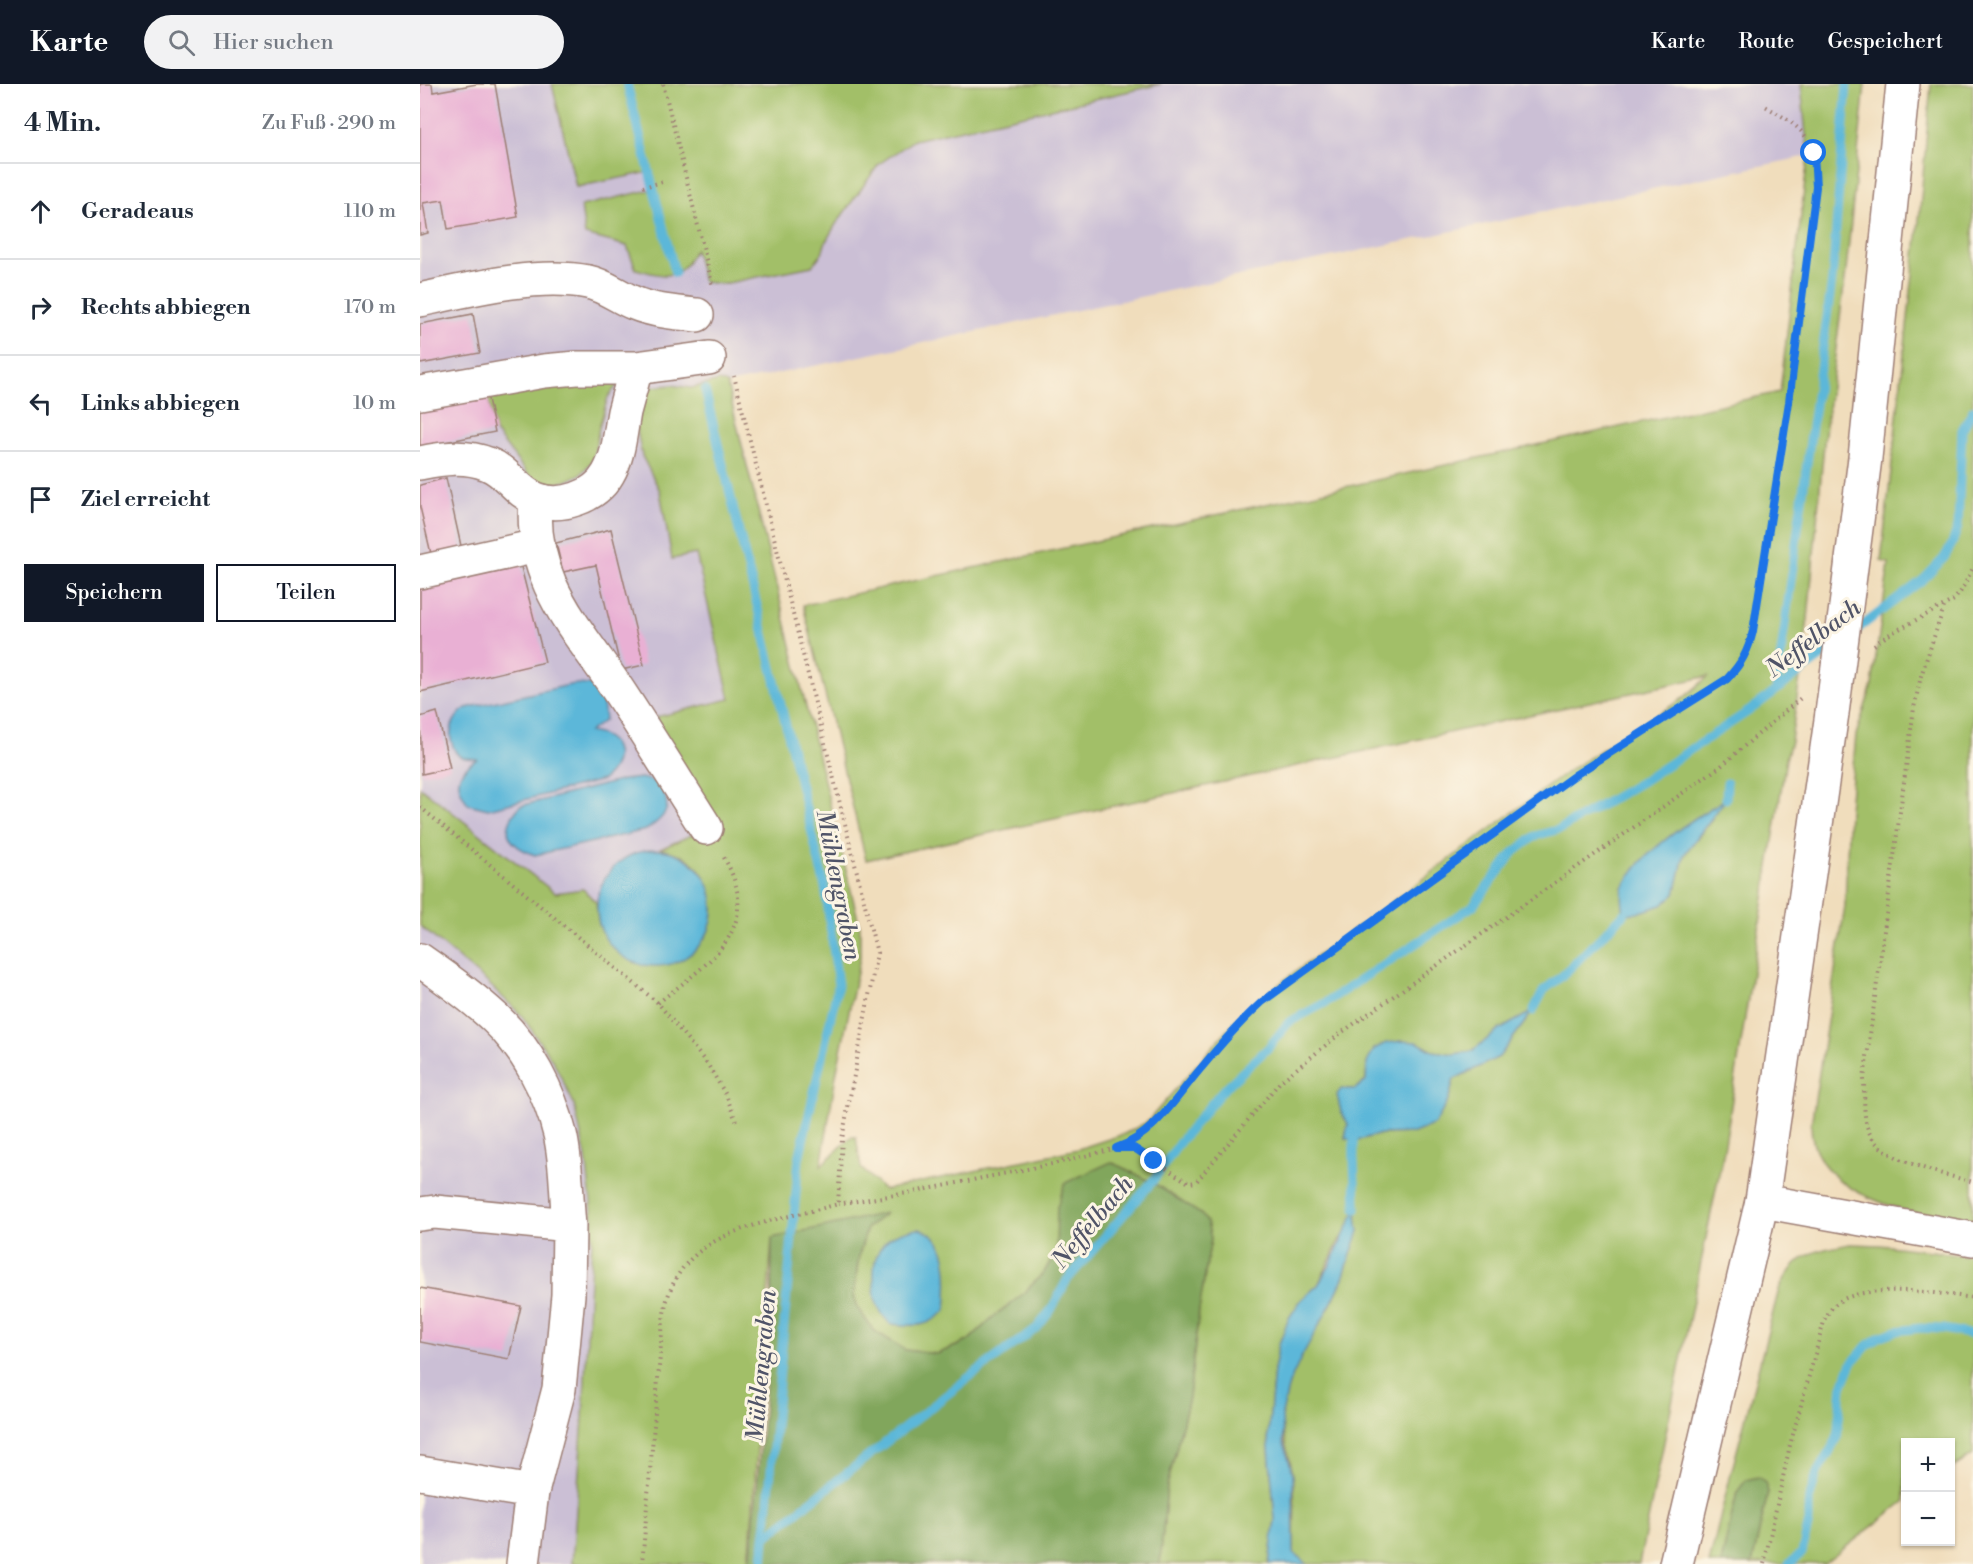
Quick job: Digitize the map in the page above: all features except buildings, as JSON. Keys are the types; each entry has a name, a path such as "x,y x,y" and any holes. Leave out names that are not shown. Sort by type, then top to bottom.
{"main road":[{"path":"1676,1564 1762,1201 1832,713 1865,458 1903,84"},
{"path":"420,300 537,278 559,278 591,282 635,304"},
{"path":"420,321 545,297 588,298 635,304 667,312 705,302"},
{"path":"420,374 546,353 644,354 710,363"},
{"path":"420,393 544,371 710,363"},
{"path":"420,463 453,457 489,464 536,499 566,502 582,497 598,488 608,475 615,460 636,368"},
{"path":"536,499 534,517 537,546 550,587 706,828"},
{"path":"420,572 537,546"},
{"path":"420,960 496,1019 515,1041 550,1104 560,1136 569,1225 568,1295 559,1389 532,1492 524,1564"},
{"path":"1762,1201 1973,1239"},
{"path":"420,1214 435,1212 569,1225"},
{"path":"420,1473 532,1492"}],"path":[{"path":"663,84 705,302"},
{"path":"642,1564 663,1321 668,1293 686,1264 708,1244 734,1231 838,1204 919,1191 1057,1163 1131,1143 1156,1124 1233,1030 1262,1002 1575,775 1727,679 1741,664 1748,650 1760,591 1789,402 1816,187 1814,153 1807,138 1786,118 1765,106"},
{"path":"643,187 666,181"},
{"path":"710,363 877,953 842,1139 838,1204"},
{"path":"1869,649 1888,635 1944,606 1961,591 1973,568"},
{"path":"1944,606 1921,676 1914,708 1864,1079 1866,1121 1871,1137 1895,1156 1920,1167 1973,1182"},
{"path":"1116,1148 1134,1148 1189,1183 1196,1182 1280,1082 1341,1033 1721,766 1803,697"},
{"path":"420,807 658,1003 708,1065 726,1095 736,1121"},
{"path":"658,1003 709,961 724,946 734,929 739,910 737,886 730,867 706,828"},
{"path":"1764,1564 1805,1387 1825,1318 1831,1309 1851,1296 1875,1292 1897,1291 1973,1298"}],"shaded area":[{"path":"420,84 653,84 905,119 1070,84 1801,84 1808,156 728,384 860,927 860,958 836,1075 821,1167 777,1208 632,1564 420,1564"}],"green space":[{"path":"552,84 1161,84 914,140 879,164 836,224 822,253 812,266 723,284 703,282 695,250 679,271 661,275 636,269 627,246 585,235 581,206 654,189 649,172 576,187"},
{"path":"1801,84 1865,84 1846,271 1825,433 1808,619 1791,741 1786,759 1724,1150 1639,1564 1307,1564 1294,1553 1294,1484 1283,1432 1284,1402 1301,1356 1341,1283 1359,1231 1348,1230 1340,1239 1318,1285 1301,1300 1289,1318 1279,1345 1274,1370 1268,1437 1275,1519 1269,1564 1160,1564 1167,1486 1189,1397 1199,1310 1211,1238 1175,1198 1152,1182 1056,1250 1045,1271 1023,1294 992,1318 968,1341 937,1354 905,1350 873,1330 856,1306 854,1293 859,1255 867,1228 885,1214 772,1238 749,1564 572,1564 583,1418 593,1220 586,1157 574,1104 554,1063 522,1016 488,983 420,926 420,787 555,893 583,889 596,902 599,925 692,953 706,937 713,913 710,890 706,880 700,871 683,856 660,849 715,824 665,742 656,717 730,699 696,554 672,559 660,491 642,456 636,426 643,384 650,387 672,385 691,388 719,381 727,384 860,927 860,958 836,1075 821,1166 851,1137 856,1137 861,1168 884,1190 1078,1149 1124,1134 1147,1122 1240,1015 1288,977 1571,769 1682,699 1709,676 866,860 803,605 1780,392 1808,156","holes":["1724,800 1684,855 1675,894 1622,888 1695,819","1532,1012 1499,1057 1454,1079 1448,1101 1414,1133 1381,1134 1354,1141 1345,1138 1348,1124 1341,1089 1355,1089 1366,1081 1367,1063 1417,1042 1433,1051 1454,1054 1472,1051 1499,1030"]},
{"path":"1931,84 1973,84 1973,1227 1898,1208 1848,1186 1829,1170 1816,1150 1811,1125 1845,906 1849,809 1856,735 1872,685 1889,563 1881,561 1920,210"},
{"path":"566,383 619,383 608,397 593,460 581,474 549,485 533,481 495,432 487,394"},
{"path":"1111,1162 1152,1182 1202,1215 1207,1222 1211,1238 1199,1310 1189,1397 1167,1486 1160,1564 750,1564 771,1325 772,1238 886,1213 867,1228 859,1255 854,1293 856,1306 873,1330 905,1350 937,1354 968,1341 992,1318 1023,1294 1045,1271 1056,1250 1057,1207 1065,1183"},
{"path":"1850,1244 1880,1245 1973,1256 1973,1455 1955,1466 1955,1438 1901,1438 1901,1504 1824,1564 1752,1564 1768,1492 1737,1492 1721,1564 1709,1564 1779,1289 1792,1268 1800,1261 1826,1249"},
{"path":"1758,1477 1765,1483 1768,1492 1752,1564 1721,1564 1737,1492 1746,1480"}],"water":[{"path":"574,684 590,685 602,693 605,720 589,732 607,738 616,750 614,765 603,780 488,809 468,804 460,790 459,779 464,769 477,759 465,758 457,754 451,741 452,725 458,716 466,708"},
{"path":"641,778 658,782 667,804 660,820 646,830 535,855 518,846 509,836 510,822 520,806 623,780"},
{"path":"1726,799 1684,855 1675,894 1662,905 1637,913 1624,914 1623,889 1631,874 1642,861 1669,837"},
{"path":"655,850 677,855 696,867 708,886 713,908 708,930 696,949 677,961 655,966 633,961 614,949 602,930 597,908 602,886 614,867 633,855"},
{"path":"1533,1011 1499,1057 1454,1079 1448,1101 1435,1124 1414,1133 1381,1134 1354,1141 1345,1138 1348,1124 1341,1112 1337,1095 1341,1089 1355,1089 1366,1081 1367,1063 1374,1049 1386,1043 1401,1041 1417,1042 1433,1051 1454,1054 1472,1051 1499,1030"},
{"path":"1356,1209 1359,1231 1342,1281 1289,1384 1282,1414 1283,1441 1293,1474 1294,1553 1307,1564 1269,1564 1275,1519 1268,1437 1274,1370 1279,1344 1289,1318 1301,1300 1318,1285 1329,1267"},
{"path":"920,1229 933,1236 943,1250 947,1270 946,1310 933,1320 920,1325 890,1324 875,1298 876,1258 884,1243 891,1237 909,1230"}],"waterway":[{"name":"Mühlengraben","path":"627,84 675,273"},
{"path":"1776,690 1832,280 1847,84"},
{"name":"Mühlengraben","path":"705,390 825,887 838,985 799,1159 765,1537"},
{"name":"Neffelbach","path":"1851,634 1924,579 1944,558 1952,544 1958,526 1962,430 1973,410"},
{"name":"Neffelbach","path":"763,1564 765,1537 972,1375 1037,1328 1051,1310 1067,1280 1152,1182 1182,1139 1222,1091 1268,1048 1289,1022 1325,1003 1473,906 1513,853 1535,836 1560,829 1643,781 1749,711 1833,648"},
{"path":"1726,799 1727,783"},
{"path":"1533,1011 1544,990 1562,976 1624,914"},
{"path":"1354,1141 1356,1209"},
{"path":"1789,1564 1802,1553 1809,1521 1809,1500 1817,1473 1837,1439 1842,1387 1852,1363 1866,1347 1879,1337 1896,1331 1920,1328 1944,1329 1973,1335"}],"route":[{"path":"1154,1161 1134,1148 1116,1148 1131,1143 1156,1124 1233,1030 1262,1002 1575,775 1727,679 1741,664 1753,631 1789,402 1816,187 1814,153"}]}
